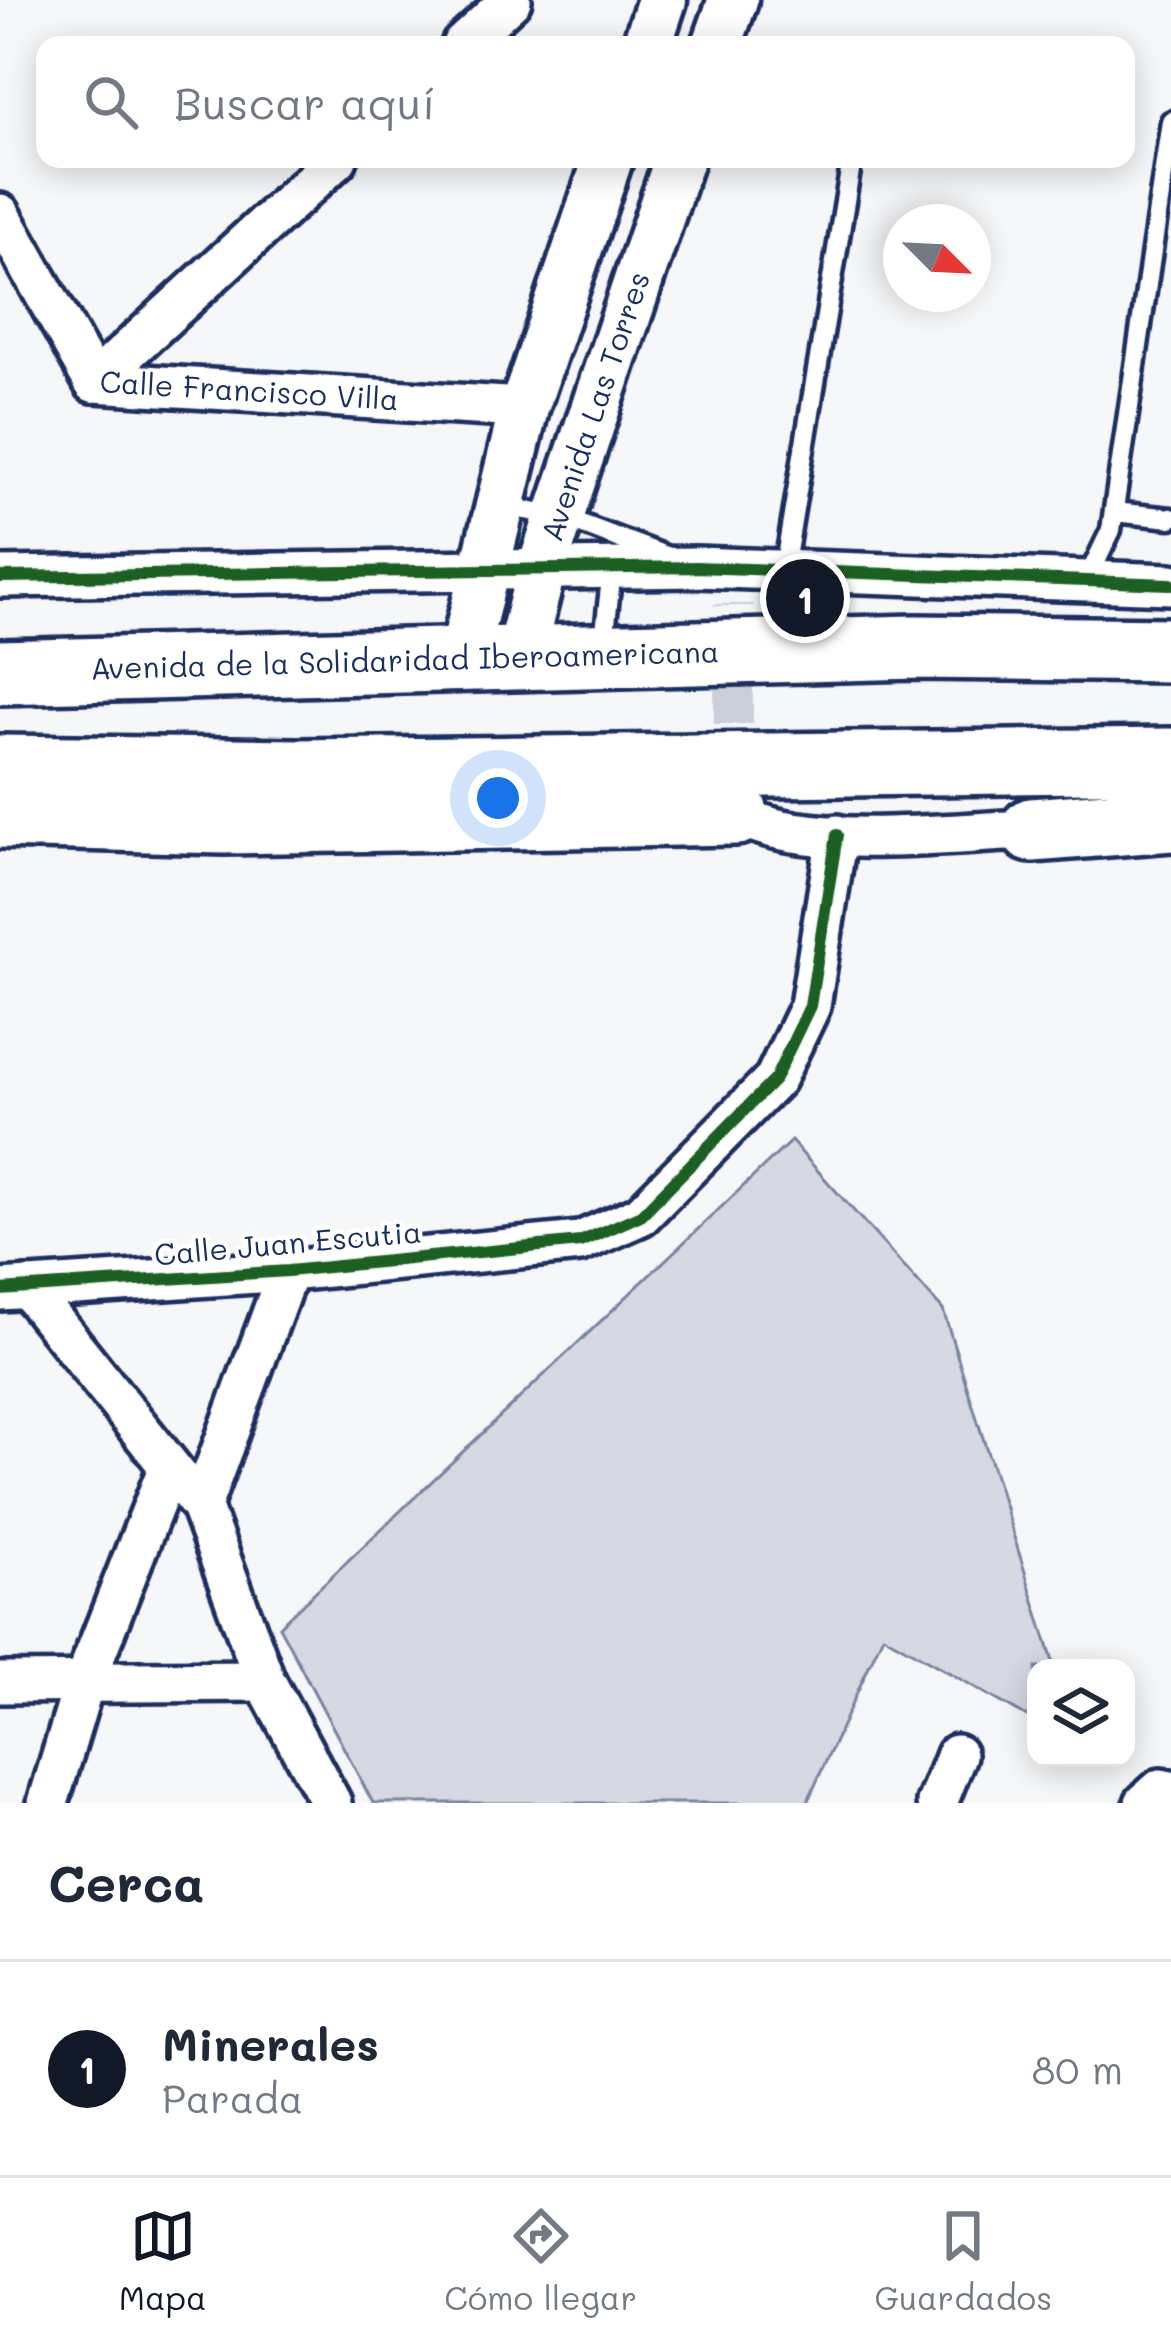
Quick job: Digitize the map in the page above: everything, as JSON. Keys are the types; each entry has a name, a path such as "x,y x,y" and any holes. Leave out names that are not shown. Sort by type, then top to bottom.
{"highway":[{"name":"Avenida de la Solidaridad Iberoamericana","path":"0,672 915,647 1171,650"},
{"path":"0,767 298,771 1171,760"},
{"path":"0,816 224,822 735,798"},
{"path":"1032,830 1171,819"}],"street":[{"path":"472,36 511,0"},
{"path":"650,36 662,0"},
{"path":"721,36 733,0"},
{"path":"94,382 328,168"},
{"name":"Avenida Las Torres","path":"490,660 487,567 524,407 605,168"},
{"name":"Avenida Las Torres","path":"490,660 541,571 676,168"},
{"name":"Calle Francisco Villa","path":"0,214 94,382 524,407"},
{"path":"0,577 487,567 612,570 720,580 784,570 1171,584"},
{"path":"735,798 763,830 837,835 1032,830 1099,846 1171,845"},
{"name":"Calle Juan Escutia","path":"14,1289 288,1270 580,1242 641,1215 775,1078 810,1006 837,835"},
{"path":"201,1506 288,1270"},
{"path":"14,1289 201,1506 265,1681 331,1803"},
{"path":"48,1803 84,1683 168,1469"},
{"path":"0,1683 265,1681"},
{"path":"937,1803 956,1755"},
{"path":"1145,1803 1161,1789 1171,1791"}],"lane":[{"path":"1087,580 1114,512 1171,121"},
{"path":"784,570 851,168"},
{"path":"501,506 560,516 720,580"},
{"path":"1114,512 1171,518"},
{"path":"602,656 612,570"}],"shaded area":[{"path":"791,1141 943,1310 1052,1659 1027,1659 1027,1717 883,1635 807,1803 373,1803 279,1626"}],"tunnel":[{"path":"733,783 734,604"}],"cycle path":[{"path":"0,577 696,567 1171,584"},
{"path":"0,1290 288,1271 580,1242 641,1215 775,1079 810,1006 837,835"}],"place":[{"name":"Minerales","path":"805,598"}]}
